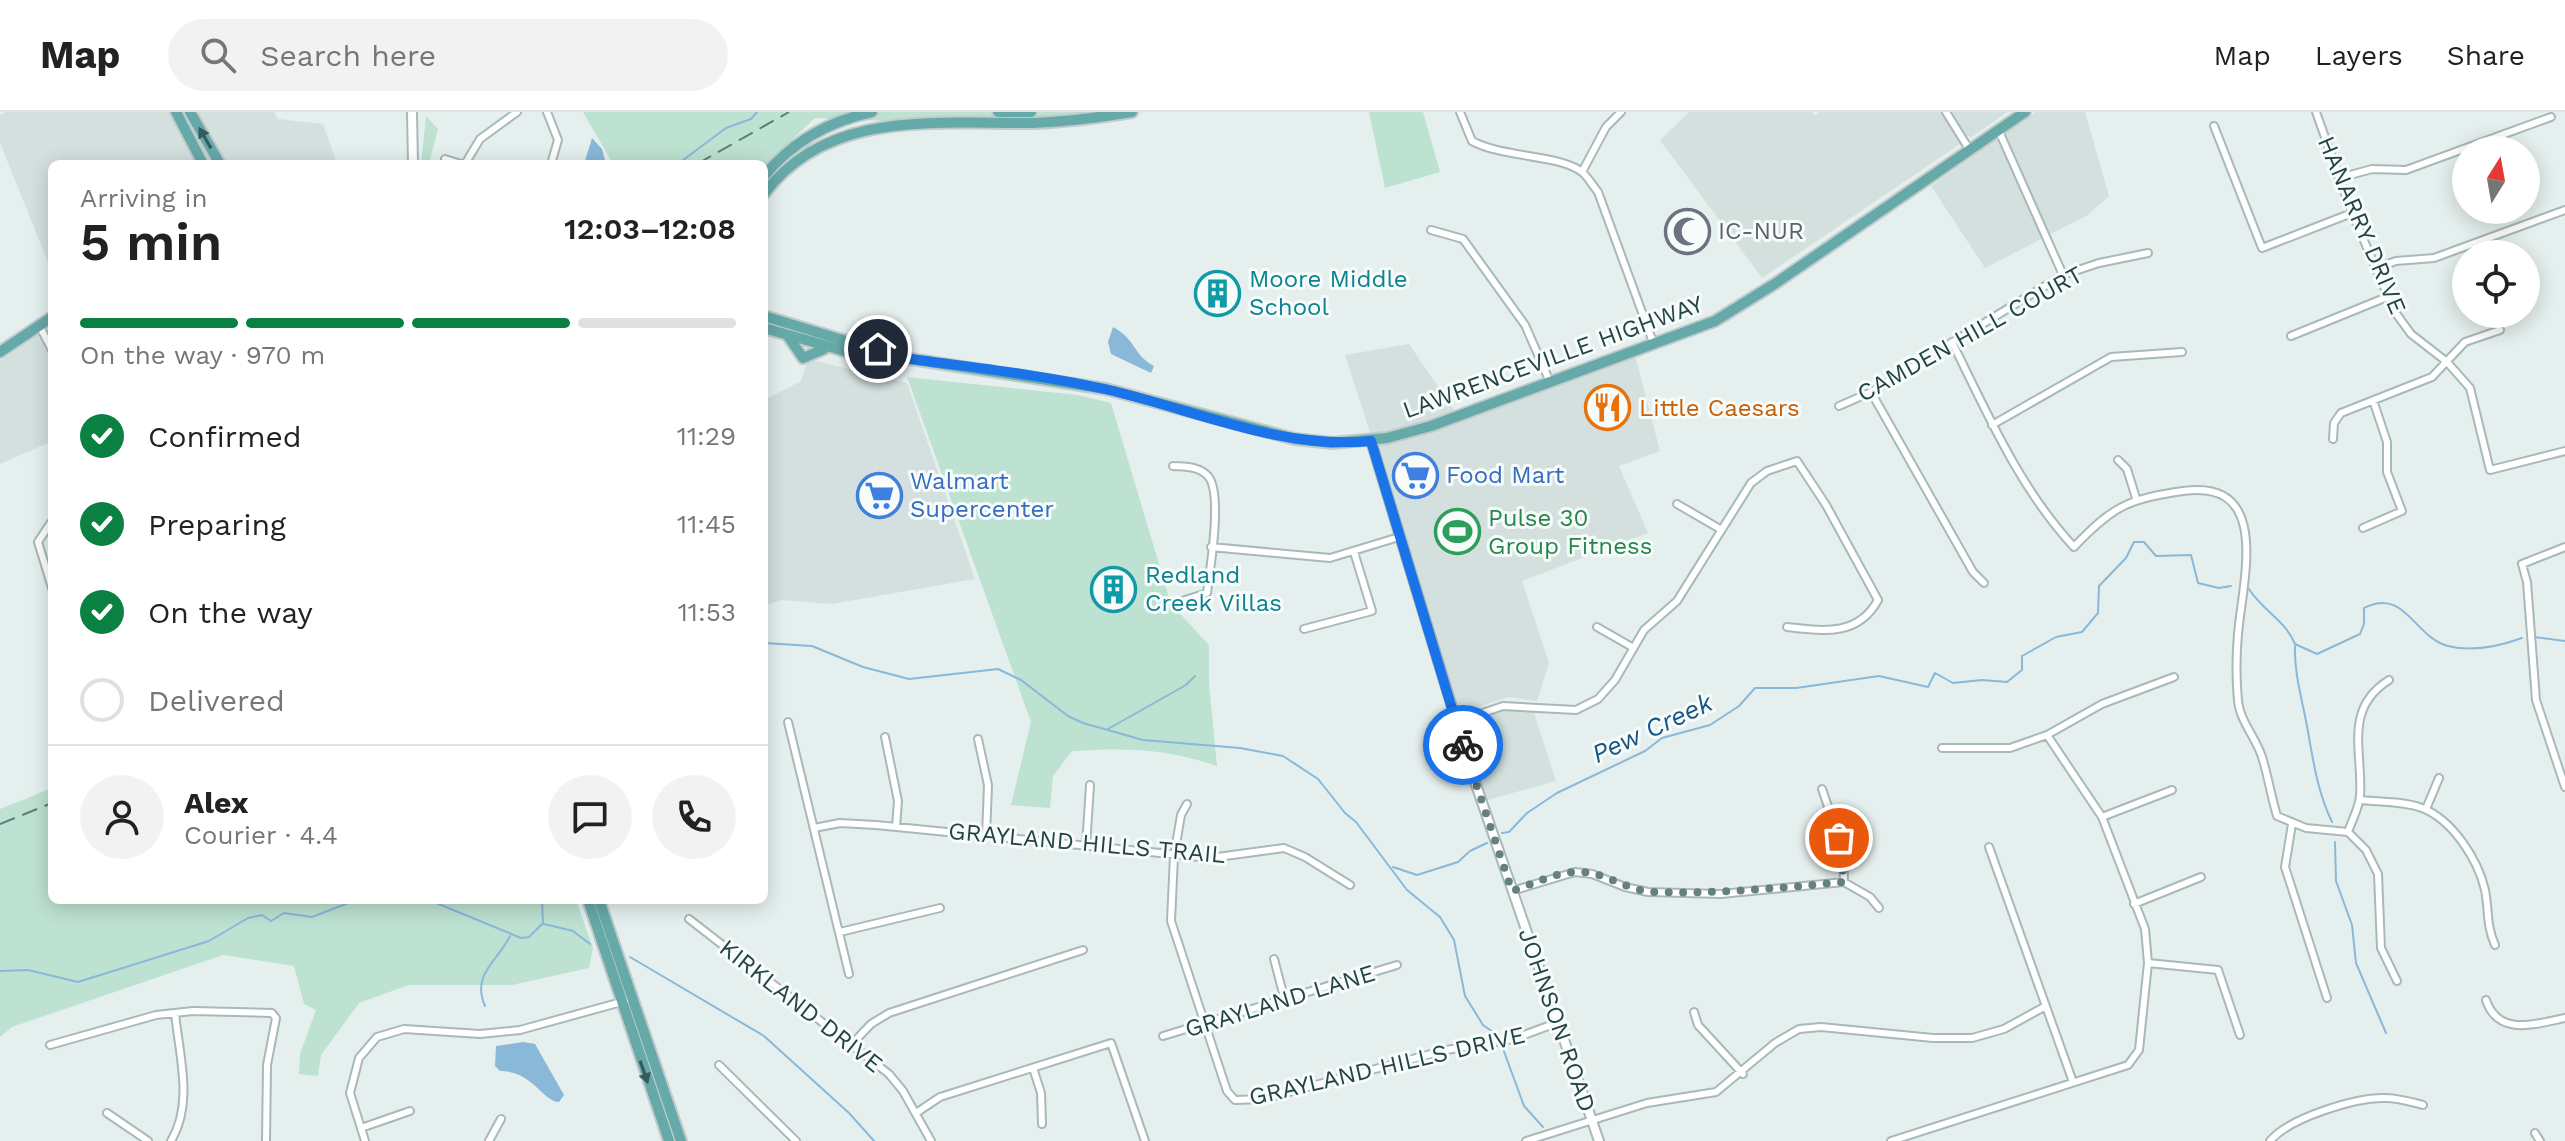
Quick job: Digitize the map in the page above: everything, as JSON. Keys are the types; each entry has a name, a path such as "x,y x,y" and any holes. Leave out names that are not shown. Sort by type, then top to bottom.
{"main road":[{"path":"176,112 201,160"},
{"path":"190,112 218,160"},
{"path":"768,173 828,126 872,112"},
{"path":"998,112 1031,112"},
{"path":"768,189 796,152 876,122 966,117 1059,122 1132,112"},
{"name":"LAWRENCEVILLE HIGHWAY","path":"768,317 897,357 1106,389 1295,439 1332,443 1371,441 1431,426 1654,345 1739,308 2025,112"},
{"path":"0,352 48,319"},
{"name":"LAWRENCEVILLE HIGHWAY","path":"768,329 873,359 897,357"},
{"path":"787,335 799,347 803,358 822,348 834,349"},
{"path":"590,904 681,1141"},
{"path":"600,904 669,1141"}],"street":[{"path":"412,112 413,160"},
{"path":"466,160 480,139 517,112"},
{"path":"547,112 558,140 552,160"},
{"path":"1460,112 1472,141 1492,152 1563,164 1582,172 1598,192 1654,345"},
{"path":"1946,112 1969,149"},
{"name":"HANARRY DRIVE","path":"2316,112 2352,213 2387,297 2411,334 2447,362 2470,388 2490,470 2565,451"},
{"path":"1582,172 1616,114"},
{"path":"2339,178 2372,169 2406,170 2551,117"},
{"path":"2214,126 2262,248 2352,213"},
{"path":"1998,129 2063,275"},
{"path":"2376,268 2396,261 2434,258 2565,210"},
{"path":"1431,230 1463,239 1525,325 1550,382"},
{"name":"CAMDEN HILL COURT","path":"1839,406 1871,392 2063,275 2099,263 2148,253"},
{"path":"2291,336 2387,297"},
{"path":"39,325 48,342"},
{"path":"2333,439 2334,423 2341,413 2432,377 2465,342 2500,330"},
{"path":"1952,342 1992,425 2047,518 2074,547 2102,518 2136,498 2192,490 2210,492 2224,495 2241,514 2247,530 2247,559 2238,636 2239,706 2262,755 2277,816 2292,824 2348,832 2366,850 2378,874 2381,948 2397,981"},
{"path":"1992,425 2111,357 2182,352"},
{"path":"1871,392 1973,572 1984,583"},
{"path":"2363,528 2402,511 2387,472 2387,442 2373,400"},
{"name":"JOHNSON ROAD","path":"1371,441 1456,722 1599,1141"},
{"path":"2118,460 2127,469 2136,498"},
{"path":"1456,722 1503,706 1576,710 1598,699 1615,680 1644,630 1677,601 1751,483 1797,461 1803,464 1878,600 1866,614 1831,632 1787,627"},
{"path":"1173,466 1196,468 1212,482 1216,494 1207,593 1179,602"},
{"path":"1677,504 1720,529"},
{"path":"48,527 38,542 48,575"},
{"path":"1211,547 1330,558 1399,537"},
{"path":"2565,547 2524,561 2523,567 2527,582 2536,700 2565,787"},
{"path":"1304,629 1372,611 1354,552"},
{"path":"1597,627 1632,647"},
{"path":"1942,748 2010,748 2047,735 2102,704 2174,677"},
{"path":"2348,832 2360,800 2355,737 2358,717 2367,700 2389,680"},
{"path":"788,722 849,974"},
{"path":"1891,1141 2128,1065 2139,1050 2148,963 2145,929 2102,817 2047,735"},
{"path":"885,737 898,801 896,827"},
{"path":"978,739 988,785 986,836"},
{"path":"2426,809 2439,778"},
{"path":"1086,846 1090,785"},
{"path":"1822,789 1843,850 1844,882"},
{"path":"2102,817 2172,790"},
{"path":"2360,800 2426,809 2464,846 2479,867 2486,896 2486,927 2495,945"},
{"name":"GRAYLAND HILLS DRIVE","path":"1187,804 1181,815 1174,856 1171,921 1227,1091 1235,1100 1247,1102 1446,1050 1513,1039 1560,1022"},
{"name":"GRAYLAND HILLS TRAIL","path":"814,828 840,823 896,827 1174,856 1226,858 1284,848 1350,885"},
{"path":"2292,824 2285,867 2327,998"},
{"path":"1989,847 2073,1082"},
{"path":"1512,891 1575,872 1592,874 1648,892 1721,894 1844,882 1870,897 1879,908"},
{"path":"2134,904 2201,877"},
{"path":"840,932 940,908"},
{"name":"KIRKLAND DRIVE","path":"689,919 889,1074 931,1141"},
{"path":"851,1045 871,1024 889,1013 1083,950"},
{"path":"1274,959 1284,997"},
{"path":"2148,963 2218,970 2240,1035"},
{"name":"GRAYLAND LANE","path":"1163,1036 1397,965"},
{"path":"2486,1000 2494,1016 2512,1026 2565,1018"},
{"path":"365,1141 350,1099 364,1049 384,1033 404,1029 480,1034 520,1030 626,1001"},
{"path":"1526,1141 1665,1099 1716,1092 1743,1074 1775,1043 1799,1029 1821,1027 1933,1038 1972,1038 2004,1029 2044,1007"},
{"path":"1694,1012 1698,1025 1743,1074"},
{"path":"171,1141 178,1129 184,1096 175,1013"},
{"path":"50,1045 156,1015 272,1013 276,1018 267,1065 266,1141"},
{"path":"916,1113 940,1097 1111,1043 1145,1141"},
{"path":"719,1065 796,1141"},
{"path":"1033,1068 1041,1093 1042,1124"},
{"path":"2270,1141 2289,1125 2367,1099 2386,1098 2423,1105"},
{"path":"361,1128 410,1111"},
{"path":"107,1113 148,1141"},
{"path":"489,1141 501,1119"},
{"path":"2535,1133 2540,1141"}],"shaded area":[{"path":"6,112 274,112 278,119 323,124 336,160 48,160 48,262 0,143 0,115"},
{"path":"1689,112 1812,112 1815,115 1820,112 1943,112 1960,144 1762,278 1660,140"},
{"path":"1950,112 2007,112 1972,137 1964,135"},
{"path":"2036,112 2085,112 2109,196 2088,215 1985,268 1931,186"},
{"path":"48,326 48,443 0,464 0,361"},
{"path":"1409,344 1458,416 1634,351 1660,451 1619,466 1648,533 1522,581 1549,663 1537,701 1508,697 1455,715 1429,616 1345,355"},
{"path":"808,359 907,383 975,579 832,604 781,600 768,605 768,398 801,381"},
{"path":"1514,708 1534,713 1556,781 1484,801 1461,724"}],"green space":[{"path":"583,112 1148,112 944,123 815,118 768,162 611,160"},
{"path":"1369,112 1423,112 1440,172 1385,188"},
{"path":"426,116 438,129 430,160 421,160"},
{"path":"907,377 1078,395 1111,403 1171,604 1209,645 1209,683 1217,766 1145,751 1072,751 1053,776 1050,808 1011,805 1031,722"},
{"path":"48,790 48,904 577,904 593,948 589,968 512,985 409,985 359,1003 321,1055 318,1076 299,1074 300,1054 316,1010 304,1004 294,966 223,955 12,1027 0,1037 0,809"}],"water":[{"path":"592,138 602,149 605,160 585,160"},
{"path":"1113,327 1154,366 1151,373 1111,354 1108,342"},
{"path":"523,1042 535,1044 564,1095 559,1102 547,1097 521,1076 500,1071 495,1066 496,1046"}],"waterway":[{"path":"683,160 726,128 751,119 757,112"},
{"name":"Pew Creek","path":"1502,833 1509,832 1527,813 1557,793 1645,751 1662,738 1710,725 1739,706 1755,688 1796,688 1879,676 1928,687 1935,673 1953,683 1982,680 2007,682 2022,670 2022,656 2056,637 2082,632 2098,613 2099,586 2126,558 2134,542 2144,542 2156,556 2191,555 2198,583 2219,588 2231,586"},
{"name":"Pew Creek","path":"2249,589 2286,628 2295,644 2317,654 2360,634 2364,624 2364,608 2378,603 2400,608 2436,641 2448,646 2486,647 2522,638"},
{"name":"Pew Creek","path":"2534,637 2565,641"},
{"name":"Pew Creek","path":"768,643 812,646 863,667 909,679 998,669 1021,680 1068,716 1083,723 1143,740 1240,748 1283,756 1318,779 1356,822 1407,890 1440,917 1454,940 1465,996 1483,1025 1497,1035"},
{"path":"2295,646 2297,676 2314,763 2332,822"},
{"path":"1108,729 1186,685 1195,676"},
{"path":"2335,842 2336,881 2352,925 2356,963 2386,1033"},
{"name":"Pew Creek","path":"1393,867 1417,875 1458,862 1470,851 1487,843"},
{"name":"Pew Creek","path":"0,971 28,970 78,982 209,941 248,918 262,915 271,921 284,913 312,917 346,904"},
{"name":"Pew Creek","path":"439,904 521,938 529,937 543,923 542,904"},
{"path":"544,924 573,931 590,944"},
{"path":"485,1006 481,985 484,976 510,936"},
{"path":"630,957 764,1036 849,1113 874,1141"},
{"path":"1502,1046 1524,1106 1543,1127"}],"railway":[{"path":"704,160 789,112"},
{"path":"0,824 48,805"}],"way so far":[{"path":"1463,745 1512,891 1575,872 1592,874 1648,892 1721,894 1844,882 1843,850 1839,838"}],"place":[{"name":"IC-NUR","path":"1687,231"},
{"name":"Moore Middle School","path":"1218,293"},
{"name":"Little Caesars","path":"1608,408"},
{"name":"Food Mart","path":"1415,475"},
{"name":"Walmart Supercenter","path":"879,495"},
{"name":"Pulse 30 Group Fitness","path":"1457,532"},
{"name":"Redland Creek Villas","path":"1114,589"}],"route":[{"path":"878,349 897,357 1106,389 1295,439 1332,443 1371,441 1463,745"}]}
